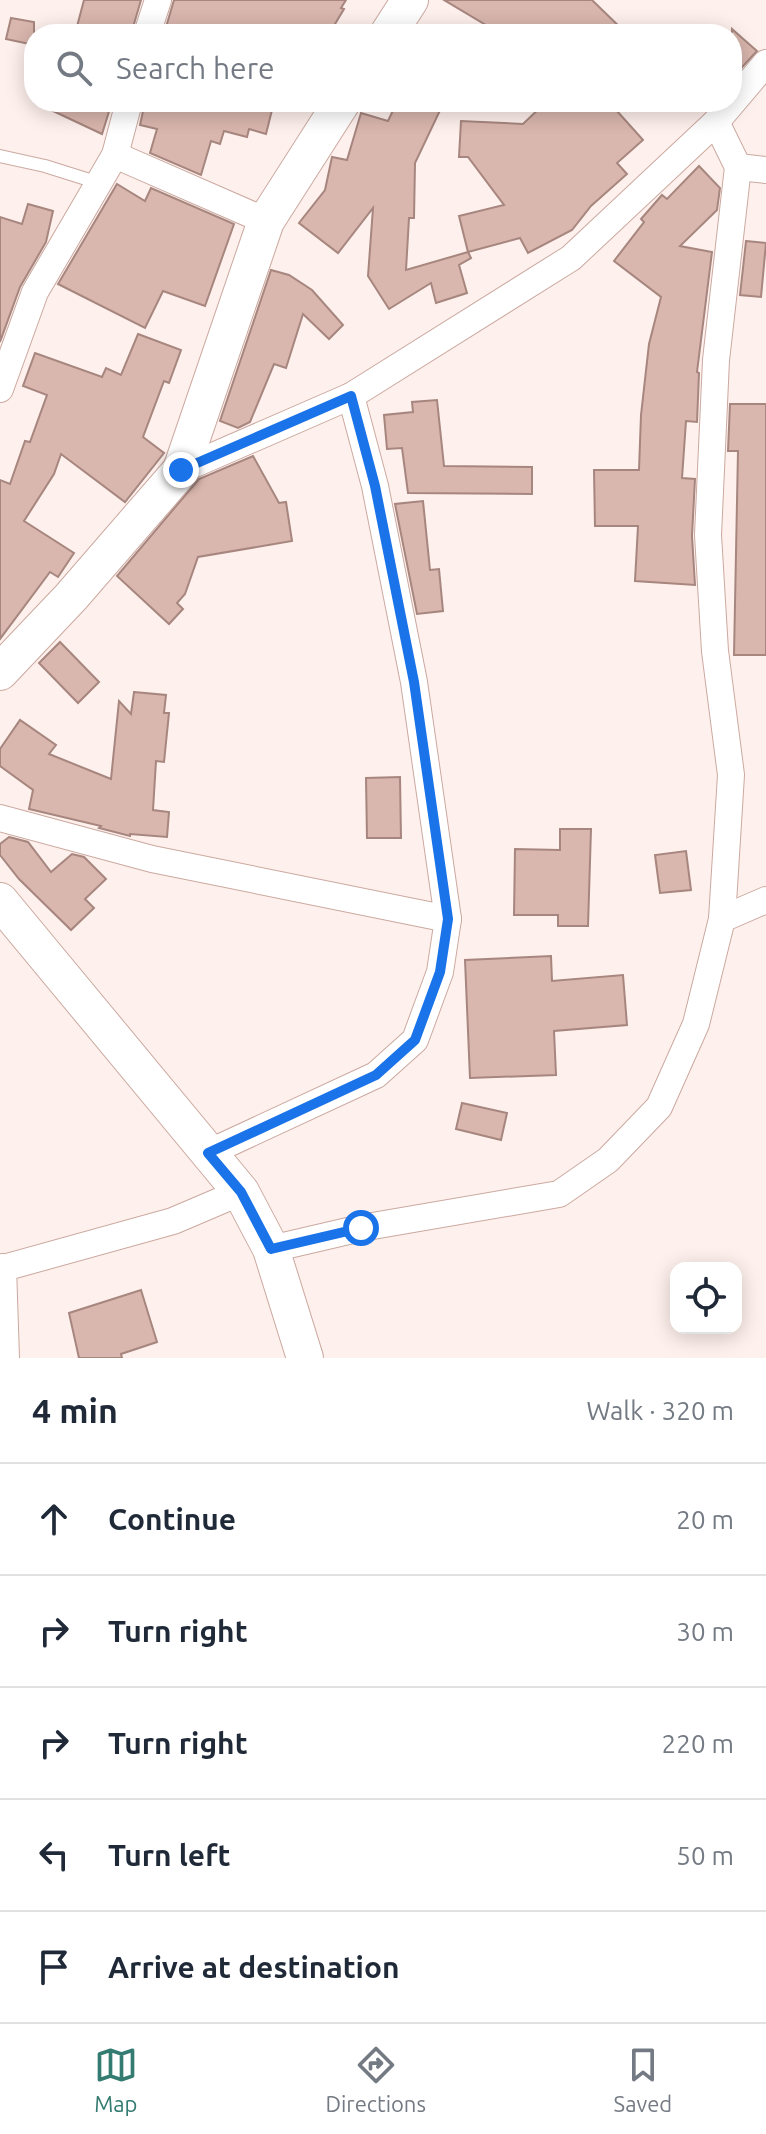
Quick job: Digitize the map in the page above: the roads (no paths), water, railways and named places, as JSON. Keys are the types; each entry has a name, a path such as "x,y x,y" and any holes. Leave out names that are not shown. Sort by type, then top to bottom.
{"street":[{"path":"150,24 158,0"},
{"path":"394,24 410,0"},
{"path":"742,91 766,63"},
{"path":"0,389 13,340 35,292 115,155 126,112"},
{"path":"0,672 71,597 181,470 266,221 336,112"},
{"path":"181,470 351,396 571,258 724,112"},
{"path":"271,1249 361,1228 559,1194 608,1160 659,1107 696,1024 722,919 731,775 715,651 708,535 716,360 738,167 716,122"},
{"path":"115,155 266,221"},
{"path":"738,167 766,170"},
{"path":"208,1153 376,1075 415,1040 440,972 448,919 414,682 375,486 351,396"},
{"path":"0,818 152,859 448,919"},
{"path":"722,919 766,900"},
{"path":"0,901 241,1192 271,1249 305,1358"},
{"path":"6,1358 2,1268 173,1221 241,1192"}],"lane":[{"path":"0,156 99,183"}]}
